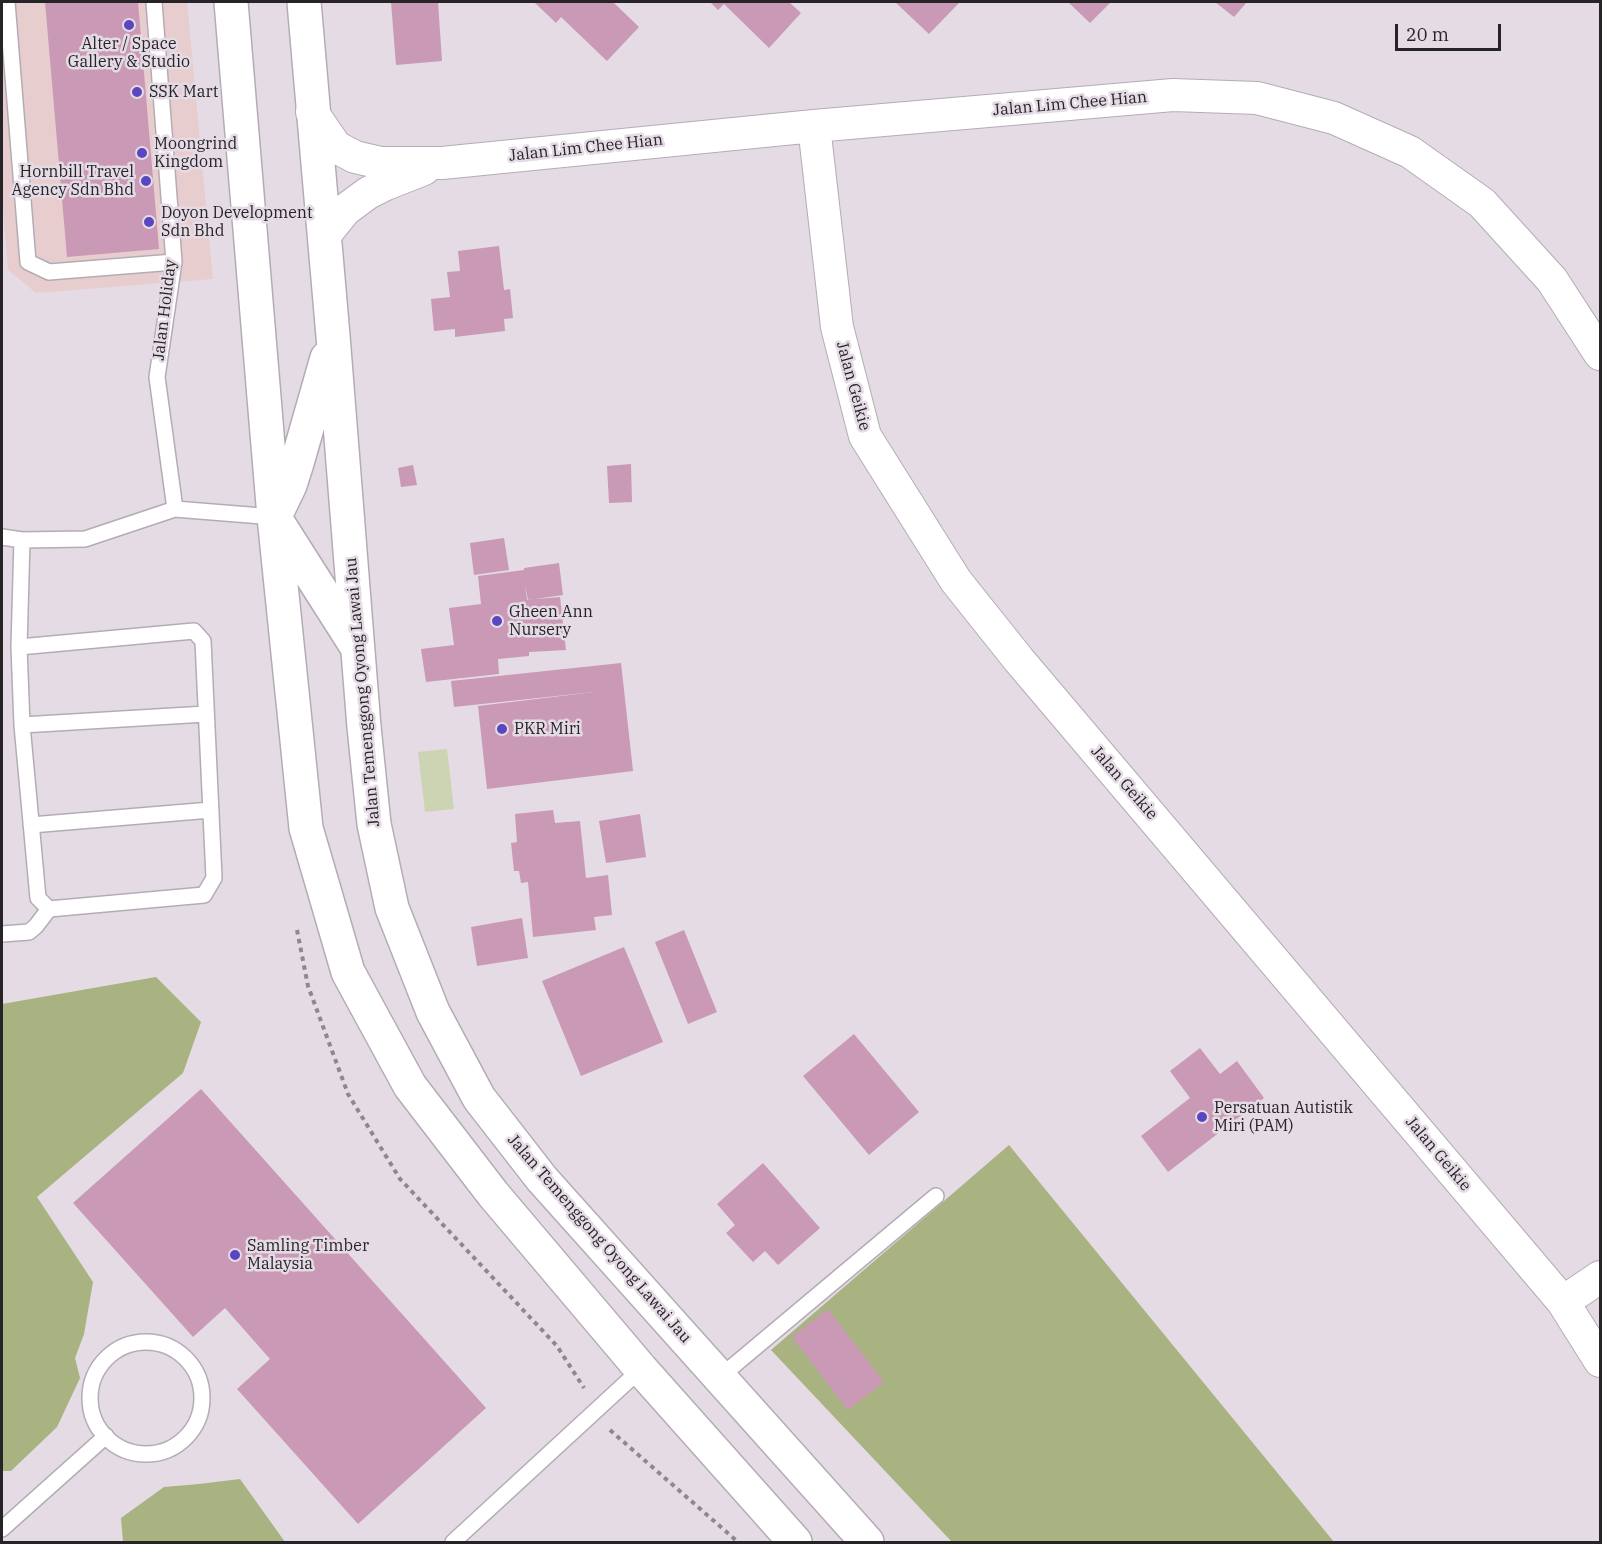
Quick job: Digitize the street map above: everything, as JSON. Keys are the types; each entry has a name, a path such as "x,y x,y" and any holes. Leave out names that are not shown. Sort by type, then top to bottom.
{"main road":[{"path":"231,2 274,516 306,828 348,972 410,1086 493,1194 641,1369 795,1542"},
{"name":"Jalan Temenggong Oyong Lawai Jau","path":"304,2 364,727 376,834 392,908 433,1012 480,1098 542,1179 867,1542"},
{"path":"274,516 290,485 333,336"},
{"path":"274,516 357,648"}],"street":[{"name":"Jalan Lim Chee Hian","path":"312,112 336,147 355,157 381,163 442,163 814,126 1173,94 1257,98 1334,118 1410,152 1482,203 1552,280 1600,354"},
{"name":"Jalan Geikie","path":"814,126 837,327 866,436 956,581 1019,660 1563,1302 1600,1361"},
{"name":"Jalan Lim Chee Hian","path":"324,236 345,210 368,194 386,184 442,163"},
{"path":"1563,1302 1600,1277"}],"lane":[{"path":"7,2 28,262 49,272 174,262"},
{"name":"Jalan Holiday","path":"154,2 174,262 156,377 175,509"},
{"path":"2,537 22,540 85,539 175,509 274,516"},
{"path":"22,540 20,646 22,725 38,898 49,909"},
{"path":"2,934 29,932 49,909 204,895 214,878 203,640 194,631 20,646"},
{"path":"22,725 206,714"},
{"path":"31,825 211,810"},
{"path":"720,1377 936,1196"},
{"path":"140,1342 160,1343 177,1351 192,1364 200,1381 203,1400 199,1418 190,1433 177,1445 160,1452 143,1454 126,1450 106,1436 99,1428 92,1412 90,1394 95,1375 106,1359 122,1347 140,1342"},
{"path":"453,1542 641,1369"},
{"path":"2,1528 106,1436"}],"shaded area":[{"path":"2,2 187,2 213,279 36,293 8,270 2,200"}],"green space":[{"path":"447,749 454,809 425,812 418,752"},
{"path":"156,977 201,1022 183,1073 37,1197 93,1282 84,1334 75,1358 80,1378 57,1427 11,1471 2,1471 2,1004"},
{"path":"1009,1145 1334,1542 952,1542 771,1350"},
{"path":"240,1479 285,1542 123,1542 121,1518 164,1487"}],"building":[{"path":"45,2 138,2 159,249 67,257"},
{"path":"391,2 438,2 442,61 396,65"},
{"path":"534,2 613,2 639,27 607,61 561,17 556,23"},
{"path":"710,2 789,2 801,13 769,48 724,4 718,10"},
{"path":"895,2 960,2 929,34"},
{"path":"1068,2 1111,2 1090,23"},
{"path":"1215,2 1247,2 1234,17"},
{"path":"499,246 504,290 510,289 513,318 504,319 505,331 455,337 455,329 434,331 431,299 450,297 447,272 460,271 458,251"},
{"path":"631,464 632,502 609,503 607,466"},
{"path":"413,465 417,485 401,487 398,468"},
{"path":"504,538 509,570 474,575 470,543"},
{"path":"559,563 563,595 534,599 560,597 566,650 529,652 529,656 498,659 499,674 426,682 421,649 454,645 449,608 481,604 478,576"},
{"path":"621,663 633,771 487,789 478,706 594,692 454,707 451,681"},
{"path":"553,810 555,823 580,821 586,878 608,875 612,915 594,917 596,930 533,937 528,882 521,883 519,871 514,871 511,843 517,842 515,814"},
{"path":"640,814 646,857 606,863 599,821"},
{"path":"522,918 528,958 477,966 471,927"},
{"path":"684,930 717,1012 688,1024 655,942"},
{"path":"624,947 663,1042 581,1076 542,981"},
{"path":"854,1034 919,1112 869,1155 803,1076"},
{"name":"Persatuan Autistik Miri (PAM)","path":"1200,1048 1220,1074 1237,1061 1264,1098 1168,1172 1141,1136 1190,1098 1170,1071"},
{"name":"Samling Timber Malaysia","path":"201,1089 486,1408 358,1524 237,1389 270,1359 225,1308 193,1337 73,1203"},
{"path":"763,1163 820,1228 778,1265 765,1251 753,1262 726,1233 735,1225 717,1204"},
{"path":"828,1309 884,1382 848,1410 792,1337"}],"place":[{"name":"Alter / Space Gallery & Studio","path":"129,25"},
{"name":"SSK Mart","path":"137,92"},
{"name":"Moongrind Kingdom","path":"142,153"},
{"name":"Hornbill Travel Agency Sdn Bhd","path":"146,181"},
{"name":"Doyon Development Sdn Bhd","path":"149,222"},
{"name":"Gheen Ann Nursery","path":"497,621"},
{"name":"PKR Miri","path":"502,729"},
{"name":"Persatuan Autistik Miri (PAM)","path":"1202,1117"},
{"name":"Samling Timber Malaysia","path":"235,1255"}]}
